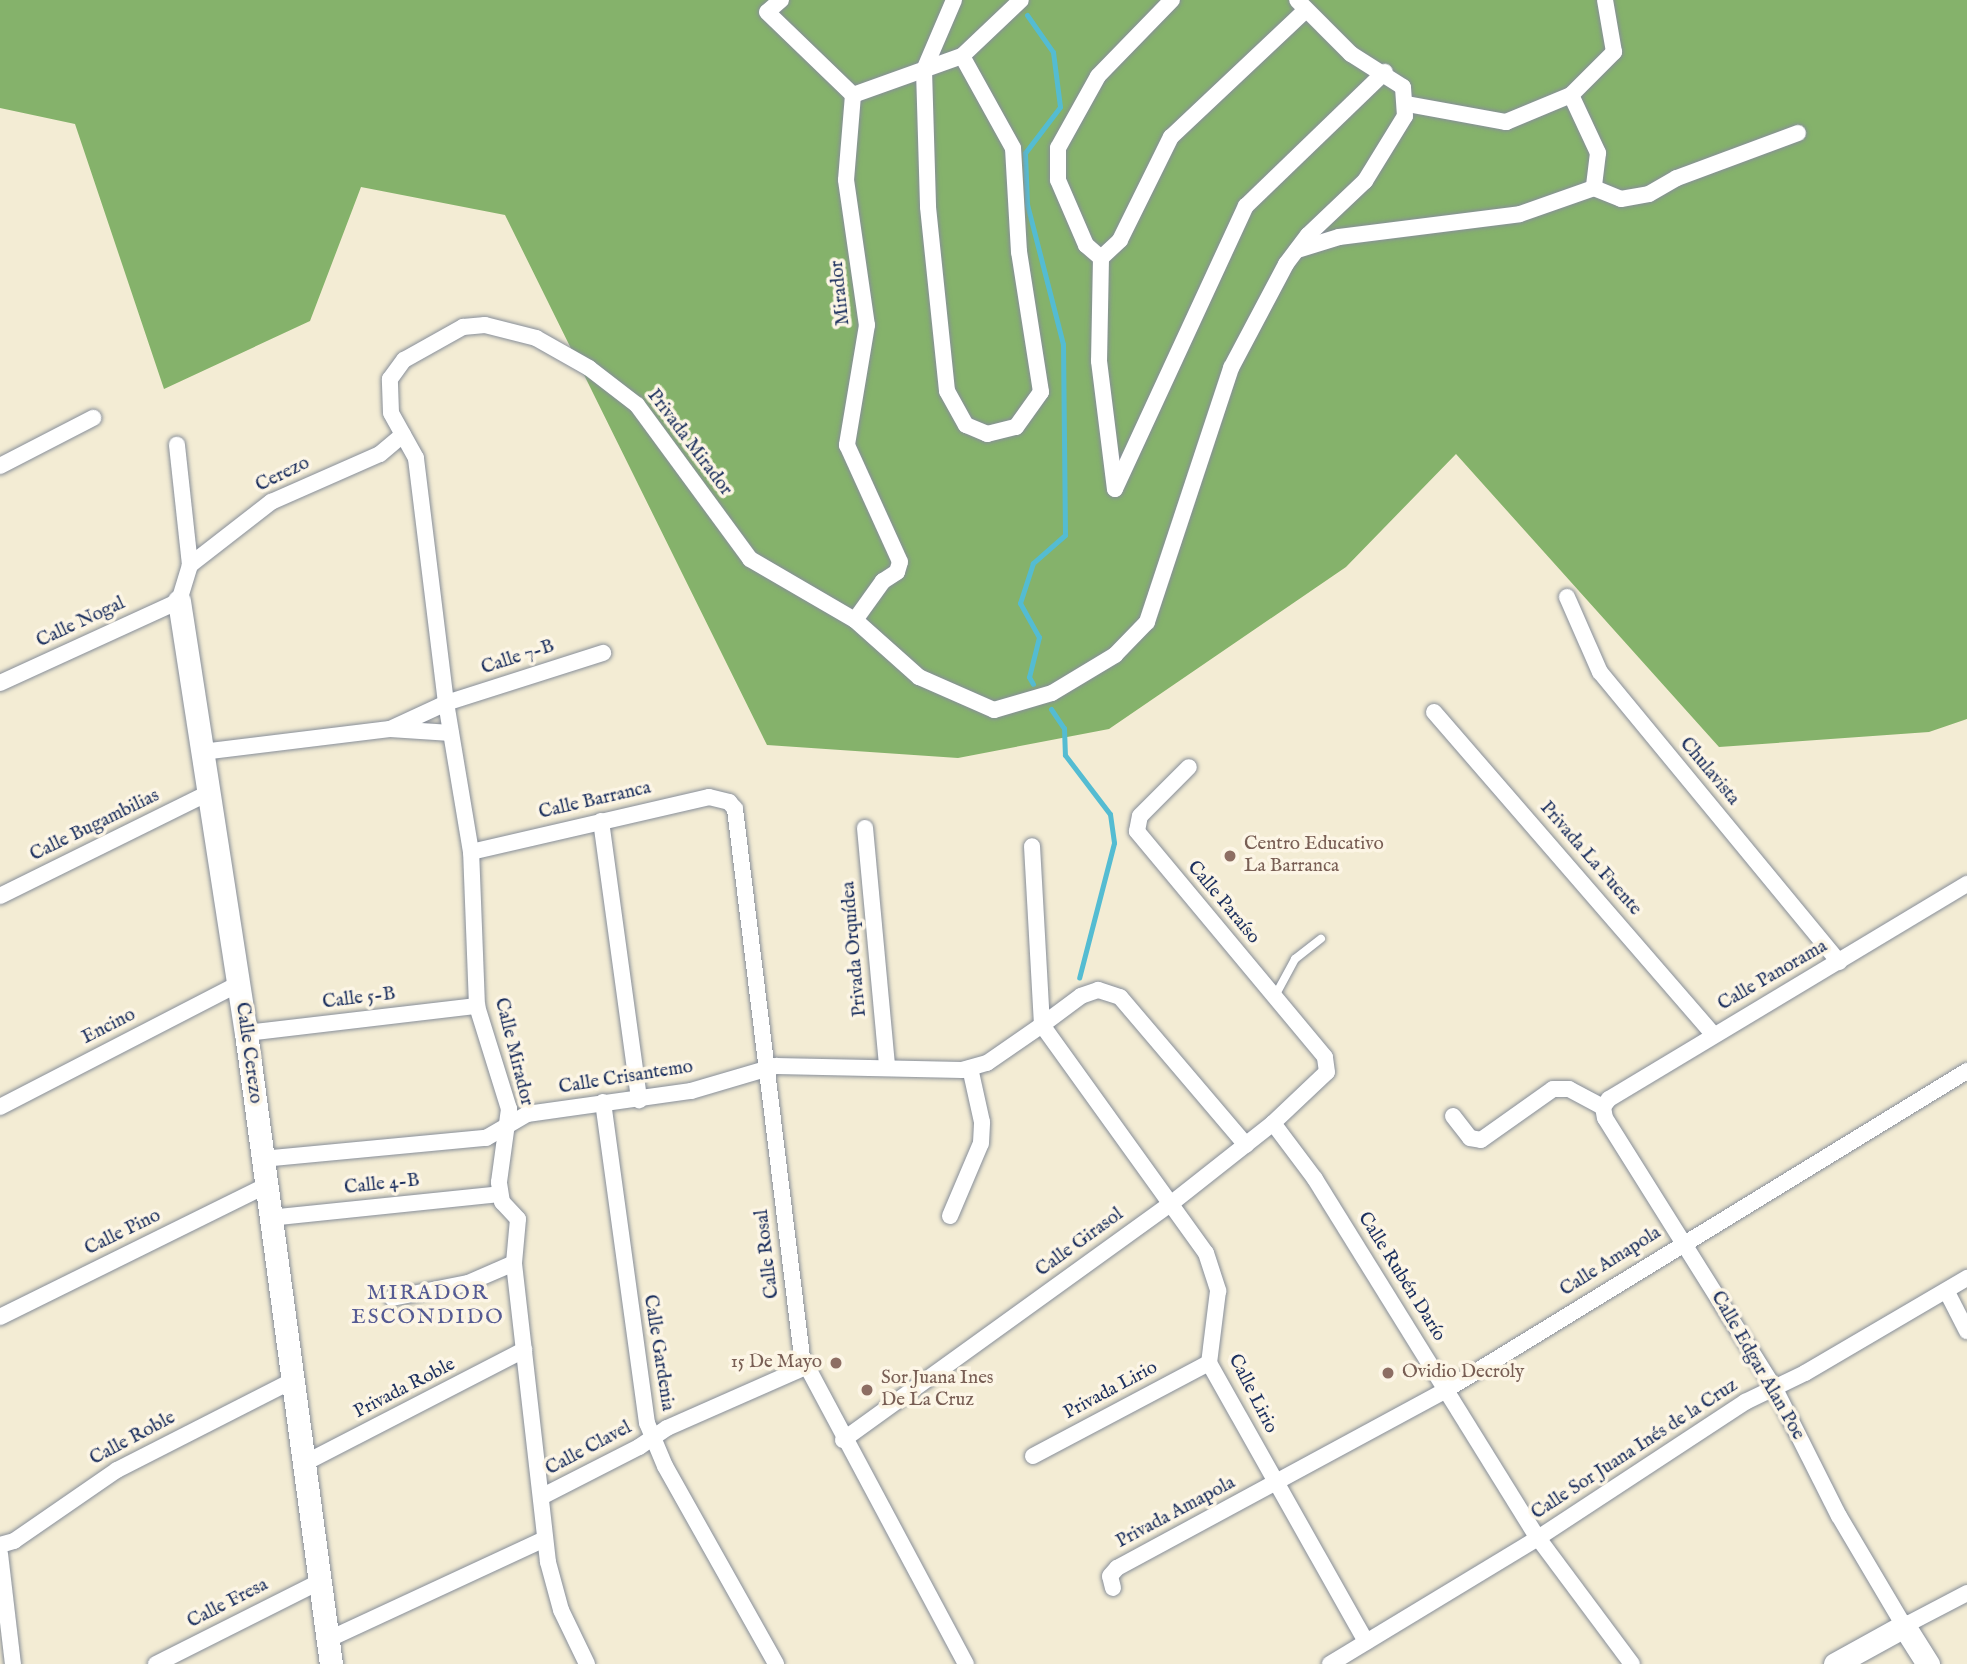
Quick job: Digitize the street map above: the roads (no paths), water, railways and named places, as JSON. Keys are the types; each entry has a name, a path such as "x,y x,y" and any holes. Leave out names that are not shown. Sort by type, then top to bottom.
{"street":[{"path":"781,0 767,12 853,95 962,56 1021,0"},
{"path":"954,0 924,70 928,206 947,391 966,425 987,434 1016,427 1041,393 1019,252 1013,148 962,56"},
{"path":"1101,258 1086,246 1058,180 1058,148 1098,76 1172,0"},
{"path":"1385,72 1246,206 1115,489 1099,361 1101,258 1119,240 1171,136 1301,5 1351,54 1385,72 1403,87 1408,104 1506,122 1571,95 1614,52 1605,0"},
{"name":"Mirador","path":"853,95 846,180 867,325 847,445 900,562 897,572 883,581 855,620"},
{"path":"1571,95 1598,153 1594,188"},
{"name":"Privada Mirador","path":"451,733 416,458 391,412 388,392 390,379 404,360 463,327 485,325 536,338 589,368 637,405 750,559 855,620 919,677 994,710 1052,693 1115,655 1147,622 1222,388 1294,251 1365,181 1396,135 1408,104"},
{"path":"1294,251 1339,237 1520,214 1594,188 1621,199 1649,194 1677,178 1798,133"},
{"path":"0,466 93,418"},
{"name":"Cerezo","path":"190,565 271,502 380,454 403,435"},
{"name":"Calle Cerezo","path":"177,445 190,565 179,601 246,1033 331,1664"},
{"name":"Chulavista","path":"1567,597 1600,673 1839,962"},
{"name":"Calle Nogal","path":"0,683 179,601"},
{"name":"Calle 7-B","path":"446,703 603,653"},
{"path":"390,729 446,703"},
{"name":"Privada La Fuente","path":"1434,712 1714,1035"},
{"path":"202,752 390,729 451,733"},
{"name":"Calle Mirador","path":"451,733 471,852 477,1006 508,1105 500,1194"},
{"name":"Calle Paraíso","path":"1189,767 1140,816 1137,831 1328,1067"},
{"name":"Calle Bugambilias","path":"0,896 208,793"},
{"name":"Calle Barranca","path":"471,852 709,797 729,802"},
{"name":"Calle Rosal","path":"729,802 739,820 766,1068 805,1367 963,1663"},
{"path":"601,821 639,1100"},
{"name":"Privada Orquídea","path":"865,828 887,1066"},
{"path":"1032,846 1037,1028"},
{"name":"Calle Panorama","path":"1603,1107 1609,1099 1967,884"},
{"name":"Encino","path":"0,1107 238,984"},
{"path":"950,1216 981,1143 982,1122 970,1068 1037,1028 1081,996 1098,990 1119,997 1246,1145"},
{"name":"Calle 5-B","path":"246,1033 477,1006"},
{"name":"Calle Lirio","path":"1037,1028 1214,1269 1218,1291 1209,1363 1366,1642"},
{"name":"Calle Crisantemo","path":"262,1159 486,1138 527,1114 691,1091 787,1064 970,1068"},
{"name":"Calle Girasol","path":"843,1440 1168,1206 1273,1123 1324,1076 1328,1067"},
{"name":"Calle Amapola","path":"1276,1485 1446,1390 1682,1242 1967,1071"},
{"path":"1453,1116 1470,1138 1481,1140 1553,1089 1569,1089 1603,1107"},
{"name":"Calle Gardenia","path":"603,1102 640,1395 653,1438 776,1664"},
{"name":"Calle Edgar Alan Poe","path":"1603,1107 1682,1242 1774,1387 1839,1516 1928,1664"},
{"name":"Calle Rubén Darío","path":"1273,1123 1303,1160 1538,1538 1632,1664"},
{"name":"Calle Pino","path":"0,1317 265,1186"},
{"path":"500,1194 519,1219 514,1263 543,1496 545,1539 561,1610 587,1664"},
{"name":"Calle 4-B","path":"269,1218 500,1194"},
{"path":"392,1298 468,1283 514,1263"},
{"name":"Calle Sor Juana Inés de la Cruz","path":"1331,1664 1538,1538 1774,1387 1967,1279"},
{"path":"1947,1292 1967,1331"},
{"name":"Privada Roble","path":"303,1464 524,1350"},
{"name":"Privada Lirio","path":"1033,1456 1209,1363"},
{"name":"Calle Clavel","path":"543,1496 653,1438 805,1367"},
{"name":"Calle Roble","path":"0,1545 14,1541 117,1470 292,1381"},
{"name":"Privada Amapola","path":"1113,1588 1110,1576 1117,1568 1276,1485"},
{"path":"327,1640 545,1539"},
{"path":"0,1554 13,1664"},
{"name":"Calle Fresa","path":"156,1664 319,1582"},
{"path":"1835,1664 1967,1593"}],"lane":[{"path":"1274,998 1289,966 1321,939"}],"waterway":[{"path":"1027,15 1053,52 1060,107 1025,153 1027,204 1063,344 1065,535 1033,563 1020,603 1039,637 1029,677 1033,684"},
{"path":"1051,709 1064,728 1065,755 1110,814 1114,843 1079,978"}],"place":[{"name":"Centro Educativo La Barranca","path":"1230,856"},
{"name":"15 De Mayo","path":"836,1363"},
{"name":"Ovidio Decroly","path":"1388,1373"},
{"name":"Sor Juana Ines De La Cruz","path":"867,1390"}],"district":[{"name":"MIRADOR ESCONDIDO","path":"428,1306"}]}
